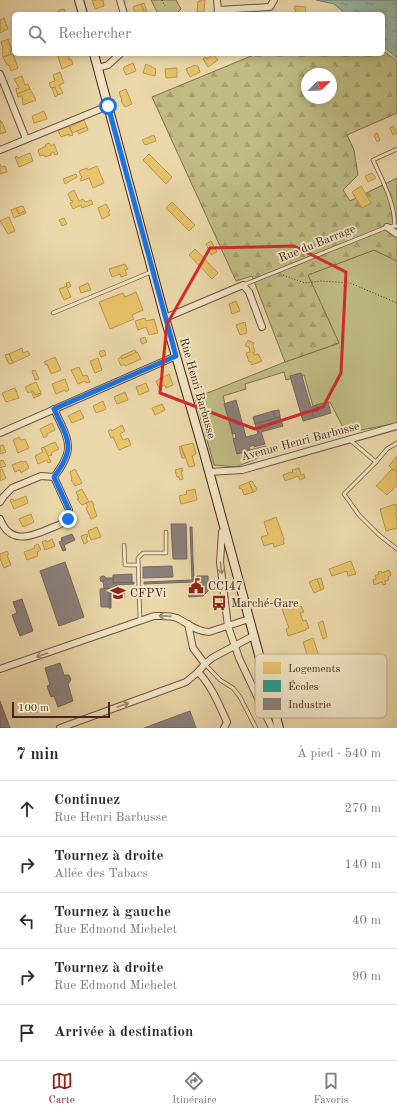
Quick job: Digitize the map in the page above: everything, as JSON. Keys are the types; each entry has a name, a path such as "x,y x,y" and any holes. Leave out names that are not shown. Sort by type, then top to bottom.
{"main road":[{"path":"79,0 82,12"},
{"name":"Rue Henri Barbusse","path":"95,56 258,654"},
{"name":"Rue Henri Barbusse","path":"276,718 279,728"}],"street":[{"path":"120,0 123,12"},
{"path":"217,0 217,12 270,7 274,0"},
{"path":"98,68 108,65 118,56"},
{"path":"0,74 26,139"},
{"path":"0,150 108,106"},
{"path":"387,227 397,234"},
{"path":"243,285 249,292 262,327"},
{"name":"Rue du Barrage","path":"165,318 243,285"},
{"path":"0,433 176,356"},
{"path":"54,409 69,443 68,453 63,466 54,477"},
{"name":"Avenue Henri Barbusse","path":"208,472 242,470 397,426"},
{"path":"0,502 12,488 41,476 54,477"},
{"path":"0,519 6,530 20,537 34,536 65,522 69,515 69,510 54,477"},
{"path":"225,530 222,532 221,537 220,562 228,626 234,645 255,691"},
{"path":"0,669 154,616 167,615 203,632 209,632 249,619"},
{"path":"188,624 193,648 205,664"},
{"path":"60,728 70,726 186,682 212,658 253,636"},
{"path":"198,672 215,696 227,722 224,728"},
{"path":"267,718 272,728"}],"lane":[{"path":"395,226 396,221 393,208 385,185 373,160 397,149"},
{"name":"Rue du Barrage","path":"243,285 387,227 395,226"},
{"path":"53,313 153,271"},
{"path":"350,440 376,462"},
{"path":"397,443 387,449 344,494 359,516 378,535 397,549"},
{"path":"140,620 138,558 143,553 166,552 166,532"},
{"path":"124,546 125,565 138,566"},
{"path":"205,664 220,680 233,688 240,697 256,728"}],"path":[{"path":"162,0 165,6"},
{"path":"279,270 280,274 305,283 322,281 350,283 397,303"}],"highlighted area":[{"path":"294,246 346,272 341,373 323,407 255,429 160,393 167,324 210,248"}],"green space":[{"path":"151,0 176,0 181,9 178,12 157,12"},
{"path":"385,52 397,61 397,113 347,135 354,150 358,175 343,190 350,201 397,178 397,261 374,250 308,275 339,343 285,362 252,276 236,281 152,97 251,56 385,56"},
{"path":"374,250 397,261 397,423 346,433 330,402 313,406 304,375 286,380 284,372 245,384 246,389 223,396 237,453 266,446 268,454 236,467 214,465 195,398 285,362 339,343 308,275"}],"water":[{"path":"316,0 397,0 397,58 385,48 385,12 344,12 334,4"}],"building: Logements":[{"path":"92,0 103,0 104,6 95,9"},
{"path":"205,0 204,12 197,12 198,1"},
{"path":"144,3 147,12 144,12 141,4"},
{"path":"141,4 144,12 134,12 133,7"},
{"path":"295,6 306,7 305,12 295,12 296,9 294,9"},
{"path":"64,9 65,12 58,12 59,10"},
{"path":"4,18 8,29 0,33 0,20"},
{"path":"8,39 12,50 10,50 11,54 3,57 1,42"},
{"path":"12,54 18,68 11,71 9,65 7,65 3,57"},
{"path":"69,56 69,60 71,59 73,64 62,69 58,57"},
{"path":"211,56 215,56 218,60 208,67 203,59 206,57 207,59"},
{"path":"133,63 136,71 126,75 123,69 124,67"},
{"path":"146,64 156,69 155,76 143,73"},
{"path":"195,65 198,66 200,72 190,77 186,69"},
{"path":"177,68 177,77 166,78 165,69"},
{"path":"60,72 64,83 59,85 63,93 58,95 55,87 51,88 49,83 55,81 53,75"},
{"path":"22,76 25,85 28,84 30,89 17,94 16,89 19,88 14,79"},
{"path":"55,87 58,95 55,97 52,88"},
{"path":"30,89 36,100 23,105 22,96 18,97 17,94"},
{"path":"126,89 132,104 125,107 121,101 119,92"},
{"path":"44,111 47,119 34,123 32,116"},
{"path":"0,120 6,132 0,134"},
{"path":"84,120 87,127 72,133 70,127"},
{"path":"69,126 73,135 69,136 69,134 61,137 58,130"},
{"path":"393,126 397,133 393,135 390,128"},
{"path":"87,127 88,130 79,134 77,131"},
{"path":"377,133 380,140 377,142 374,135"},
{"path":"154,135 156,141 145,145 142,140"},
{"path":"49,143 51,146 54,144 58,154 55,155 53,152 51,155 45,157 44,155 40,156 38,150"},
{"path":"30,153 33,161 19,167 15,157 17,156 18,158"},
{"path":"149,154 172,177 166,184 143,160"},
{"path":"0,164 2,167 5,166 7,172 0,174"},
{"path":"97,166 104,183 93,188 89,178 81,181 80,179 82,178 79,171 87,168 88,170"},
{"path":"372,173 376,178 368,182 365,176"},
{"path":"76,174 77,177 65,184 63,179"},
{"path":"361,186 371,203 362,208 352,192"},
{"path":"74,190 79,201 83,199 85,202 91,200 93,204 82,208 81,205 73,209 70,203 73,202 68,194"},
{"path":"172,202 195,225 189,231 166,208"},
{"path":"106,204 110,211 108,212 110,215 102,219 98,208"},
{"path":"23,206 25,211 19,214 16,208"},
{"path":"16,208 19,214 25,211 26,213 14,218 11,210"},
{"path":"9,217 15,231 8,234 0,221"},
{"path":"64,218 67,224 62,226 59,220"},
{"path":"211,241 217,252 211,255 206,244"},
{"path":"195,249 218,273 212,279 189,255"},
{"path":"125,264 128,269 125,270 127,275 121,277 120,274 112,277 109,269"},
{"path":"69,282 71,286 67,288 71,297 64,300 59,289 67,286 66,283"},
{"path":"88,283 91,290 81,293 79,287"},
{"path":"136,292 143,310 132,315 134,319 110,329 99,302 123,293 125,297"},
{"path":"236,301 240,311 232,314 229,304"},
{"path":"145,318 146,321 154,319 158,333 149,335 146,327 138,330 135,321"},
{"path":"245,322 247,333 240,335 236,325"},
{"path":"145,337 147,342 142,344 140,339"},
{"path":"248,340 254,343 254,355 258,354 262,361 252,365 250,361 249,362 246,353 250,352 249,347 245,346"},
{"path":"22,348 23,353 28,351 30,355 13,363 9,354"},
{"path":"104,350 106,355 101,357 99,352"},
{"path":"135,350 136,353 122,359 121,356"},
{"path":"137,352 141,359 125,366 124,364 121,366 118,359 121,357 122,359"},
{"path":"9,354 13,363 9,364 5,355"},
{"path":"55,357 61,370 51,374 47,364 46,365 44,362"},
{"path":"98,358 102,370 95,373 90,361"},
{"path":"79,367 83,376 87,375 90,382 86,383 85,381 78,384 71,370"},
{"path":"35,370 39,379 35,380 32,371"},
{"path":"169,374 173,385 166,388 165,385 159,388 156,381"},
{"path":"65,379 69,390 56,394 52,384"},
{"path":"36,382 41,393 35,395 33,391 28,393 25,387"},
{"path":"146,383 149,391 139,395 136,387"},
{"path":"15,388 19,398 6,402 2,393"},
{"path":"31,391 33,391 35,395 41,393 41,395 34,398"},
{"path":"125,392 128,400 117,404 114,397"},
{"path":"103,401 106,409 96,413 93,406"},
{"path":"162,404 165,410 155,415 152,408"},
{"path":"80,410 84,418 72,423 68,416"},
{"path":"52,423 55,430 47,434 44,438 40,429"},
{"path":"122,425 125,431 120,434 123,440 128,438 131,445 119,450 113,437 111,438 108,431 111,429 112,431"},
{"path":"19,437 21,440 25,439 29,448 18,453 13,440"},
{"path":"55,442 59,449 51,453 52,455 48,456 44,447"},
{"path":"193,443 196,454 192,456 195,466 189,467 181,446"},
{"path":"3,445 6,452 0,454 0,446"},
{"path":"181,446 185,458 182,458 179,447"},
{"path":"44,447 51,462 48,463 47,460 38,464 35,456 43,452 41,448"},
{"path":"397,456 397,469 395,471 389,466"},
{"path":"3,460 6,466 0,468 0,461"},
{"path":"26,461 29,468 21,473 20,470 15,472 12,465"},
{"path":"182,468 183,471 181,471 183,479 180,480 179,477 177,477 175,470"},
{"path":"299,468 301,475 304,474 305,478 300,480 298,476 285,481 283,475 291,472 293,473 292,470"},
{"path":"2,469 6,478 0,481 0,470"},
{"path":"75,469 82,483 75,486 71,480 70,472"},
{"path":"392,469 395,471 397,469 397,485 387,495 376,486"},
{"path":"252,481 257,489 253,492 249,482"},
{"path":"249,482 253,492 244,495 239,486"},
{"path":"82,489 89,502 82,505 77,499 79,499 76,492"},
{"path":"195,489 197,500 181,504 179,496 187,494 186,491"},
{"path":"26,496 28,503 14,509 10,500 13,499 14,501"},
{"path":"92,501 97,516 91,519 86,508 88,507 86,503"},
{"path":"396,504 397,512 395,513 397,528 386,531 380,509"},
{"path":"31,514 34,522 23,527 19,519"},
{"path":"276,517 284,539 284,544 274,547 273,543 264,546 261,537 268,535 264,522"},
{"path":"97,527 101,537 91,540 88,531"},
{"path":"87,534 88,536 86,538 88,542 84,544 81,536"},
{"path":"52,539 55,546 45,550 42,542 46,540 47,542"},
{"path":"38,544 41,550 37,552 38,556 27,560 24,552 35,548 34,546"},
{"path":"7,551 11,565 4,568 0,559 0,554"},
{"path":"351,561 356,574 348,576 347,571 332,576 329,569"},
{"path":"389,570 391,575 388,577 389,580 385,581 386,584 383,585 382,582 374,585 373,580 376,579 375,576 379,574 378,572 381,571 382,573"},
{"path":"321,578 324,589 321,590 317,579"},
{"path":"317,579 321,590 314,593 309,582"},
{"path":"296,604 298,607 301,606 304,612 300,613 303,621 306,620 309,628 288,636 286,629 289,628 282,609"},
{"path":"323,621 327,637 323,639 318,623"},
{"path":"313,638 318,654 307,654 303,642"}],"building: Écoles":[{"path":"114,588 121,588 121,590 124,590 124,598 116,598 116,596 114,596"}],"building: Industrie":[{"path":"301,373 311,407 316,405 318,411 312,412 314,418 303,421 290,376"},
{"path":"236,400 246,437 258,434 255,424 280,417 283,426 261,432 265,444 254,447 254,445 249,447 250,450 237,454 233,439 236,438 235,433 233,434 224,404"},
{"path":"328,402 331,413 314,418 312,412 318,411 316,405"},
{"path":"279,410 280,417 275,418 273,411"},
{"path":"273,411 275,418 255,424 253,417"},
{"path":"171,524 186,524 187,559 173,559"},
{"path":"190,527 192,527 194,580 192,582 144,584 144,582 192,580"},
{"path":"72,534 75,540 64,545 66,550 63,551 59,542 62,541 61,538"},
{"path":"65,562 84,617 59,626 40,571"},
{"path":"172,566 173,577 143,578 143,567"},
{"path":"132,574 132,583 113,583 113,575"},
{"path":"103,576 106,579 103,582 100,579"},
{"path":"197,576 208,576 209,590 203,596 189,597 188,586 196,586 198,583"},
{"path":"106,578 113,578 113,583 134,582 134,584 117,585 118,588 114,588 114,592 111,593 111,608 109,608 109,588 104,589 103,581"},
{"path":"109,588 109,607 101,607 100,589"},
{"path":"22,599 33,631 20,636 12,615 17,613 13,602"},
{"path":"60,663 64,675 69,675 71,680 68,684 73,701 58,707 54,696 51,697 47,686 50,685 45,668"},
{"path":"0,701 10,728 0,728"},
{"path":"190,711 196,728 144,728"}],"place":[{"name":"CCI47","path":"196,586"},
{"name":"CFPVi","path":"118,593"},
{"name":"Marché-Gare","path":"219,603"}],"route":[{"path":"68,519 69,510 54,477 63,466 68,453 69,443 54,409 176,356 108,106"}]}
